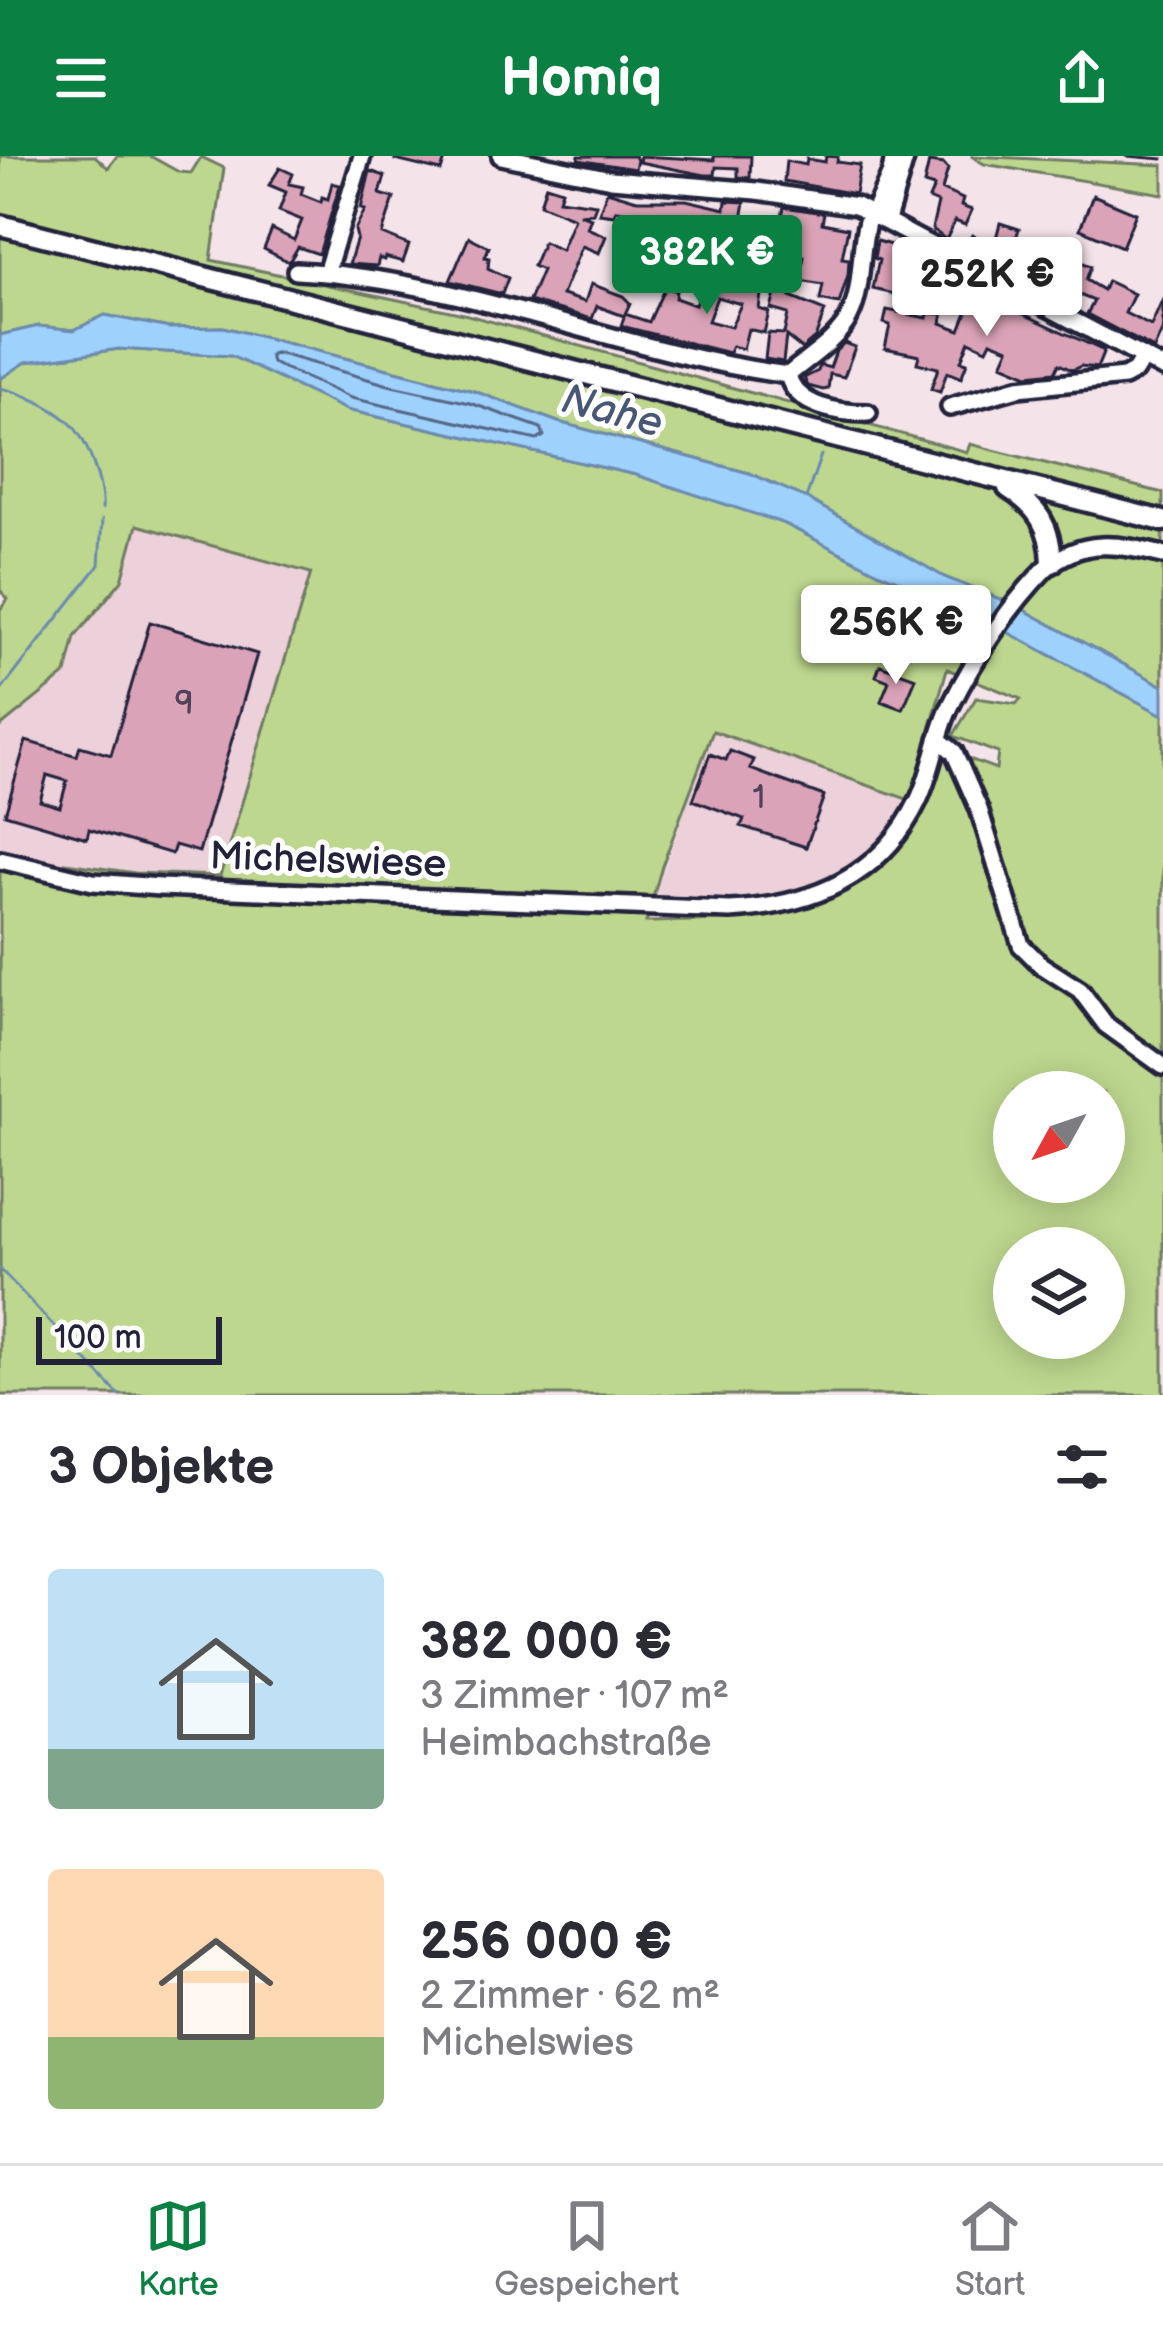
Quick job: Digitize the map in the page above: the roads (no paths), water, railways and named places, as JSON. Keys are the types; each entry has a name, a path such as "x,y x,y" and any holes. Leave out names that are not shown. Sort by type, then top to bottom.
{"main road":[{"path":"0,226 1163,521"},
{"path":"994,478 1042,517 1052,563"}],"street":[{"path":"326,273 362,156"},
{"path":"501,156 594,176 800,196 877,215 1163,368"},
{"path":"877,215 894,156"},
{"path":"788,375 849,317 862,234 877,215 906,156"},
{"path":"296,271 490,301 699,361 788,375"},
{"path":"950,407 1018,388 1124,377 1136,371 1142,358"},
{"path":"788,375 795,392 807,402 868,413"},
{"path":"1052,563 1079,548 1102,544 1163,555"},
{"name":"Michelswiese","path":"0,860 93,882 160,887 657,907 765,908 798,902 842,884 880,854 910,814 950,706 1035,579 1052,563"},
{"path":"938,739 954,752 979,809 1021,945 1041,965 1080,990 1106,1024 1163,1066"}],"water":[{"path":"105,315 169,328 223,327 474,391 558,422 749,473 806,498 944,577 1015,605 1163,686 1163,715 951,602 880,573 785,524 636,475 347,410 231,356 119,349 26,362 0,379 0,335 39,326 74,330"}],"waterway":[{"path":"0,388 45,406 76,429 93,463 102,509"},
{"path":"806,498 821,455"},
{"path":"0,692 99,565 102,520"},
{"path":"0,1269 119,1395"}],"railway":[{"path":"1127,156 1163,159"}],"water label":[{"name":"Nahe","path":"612,412"}]}
